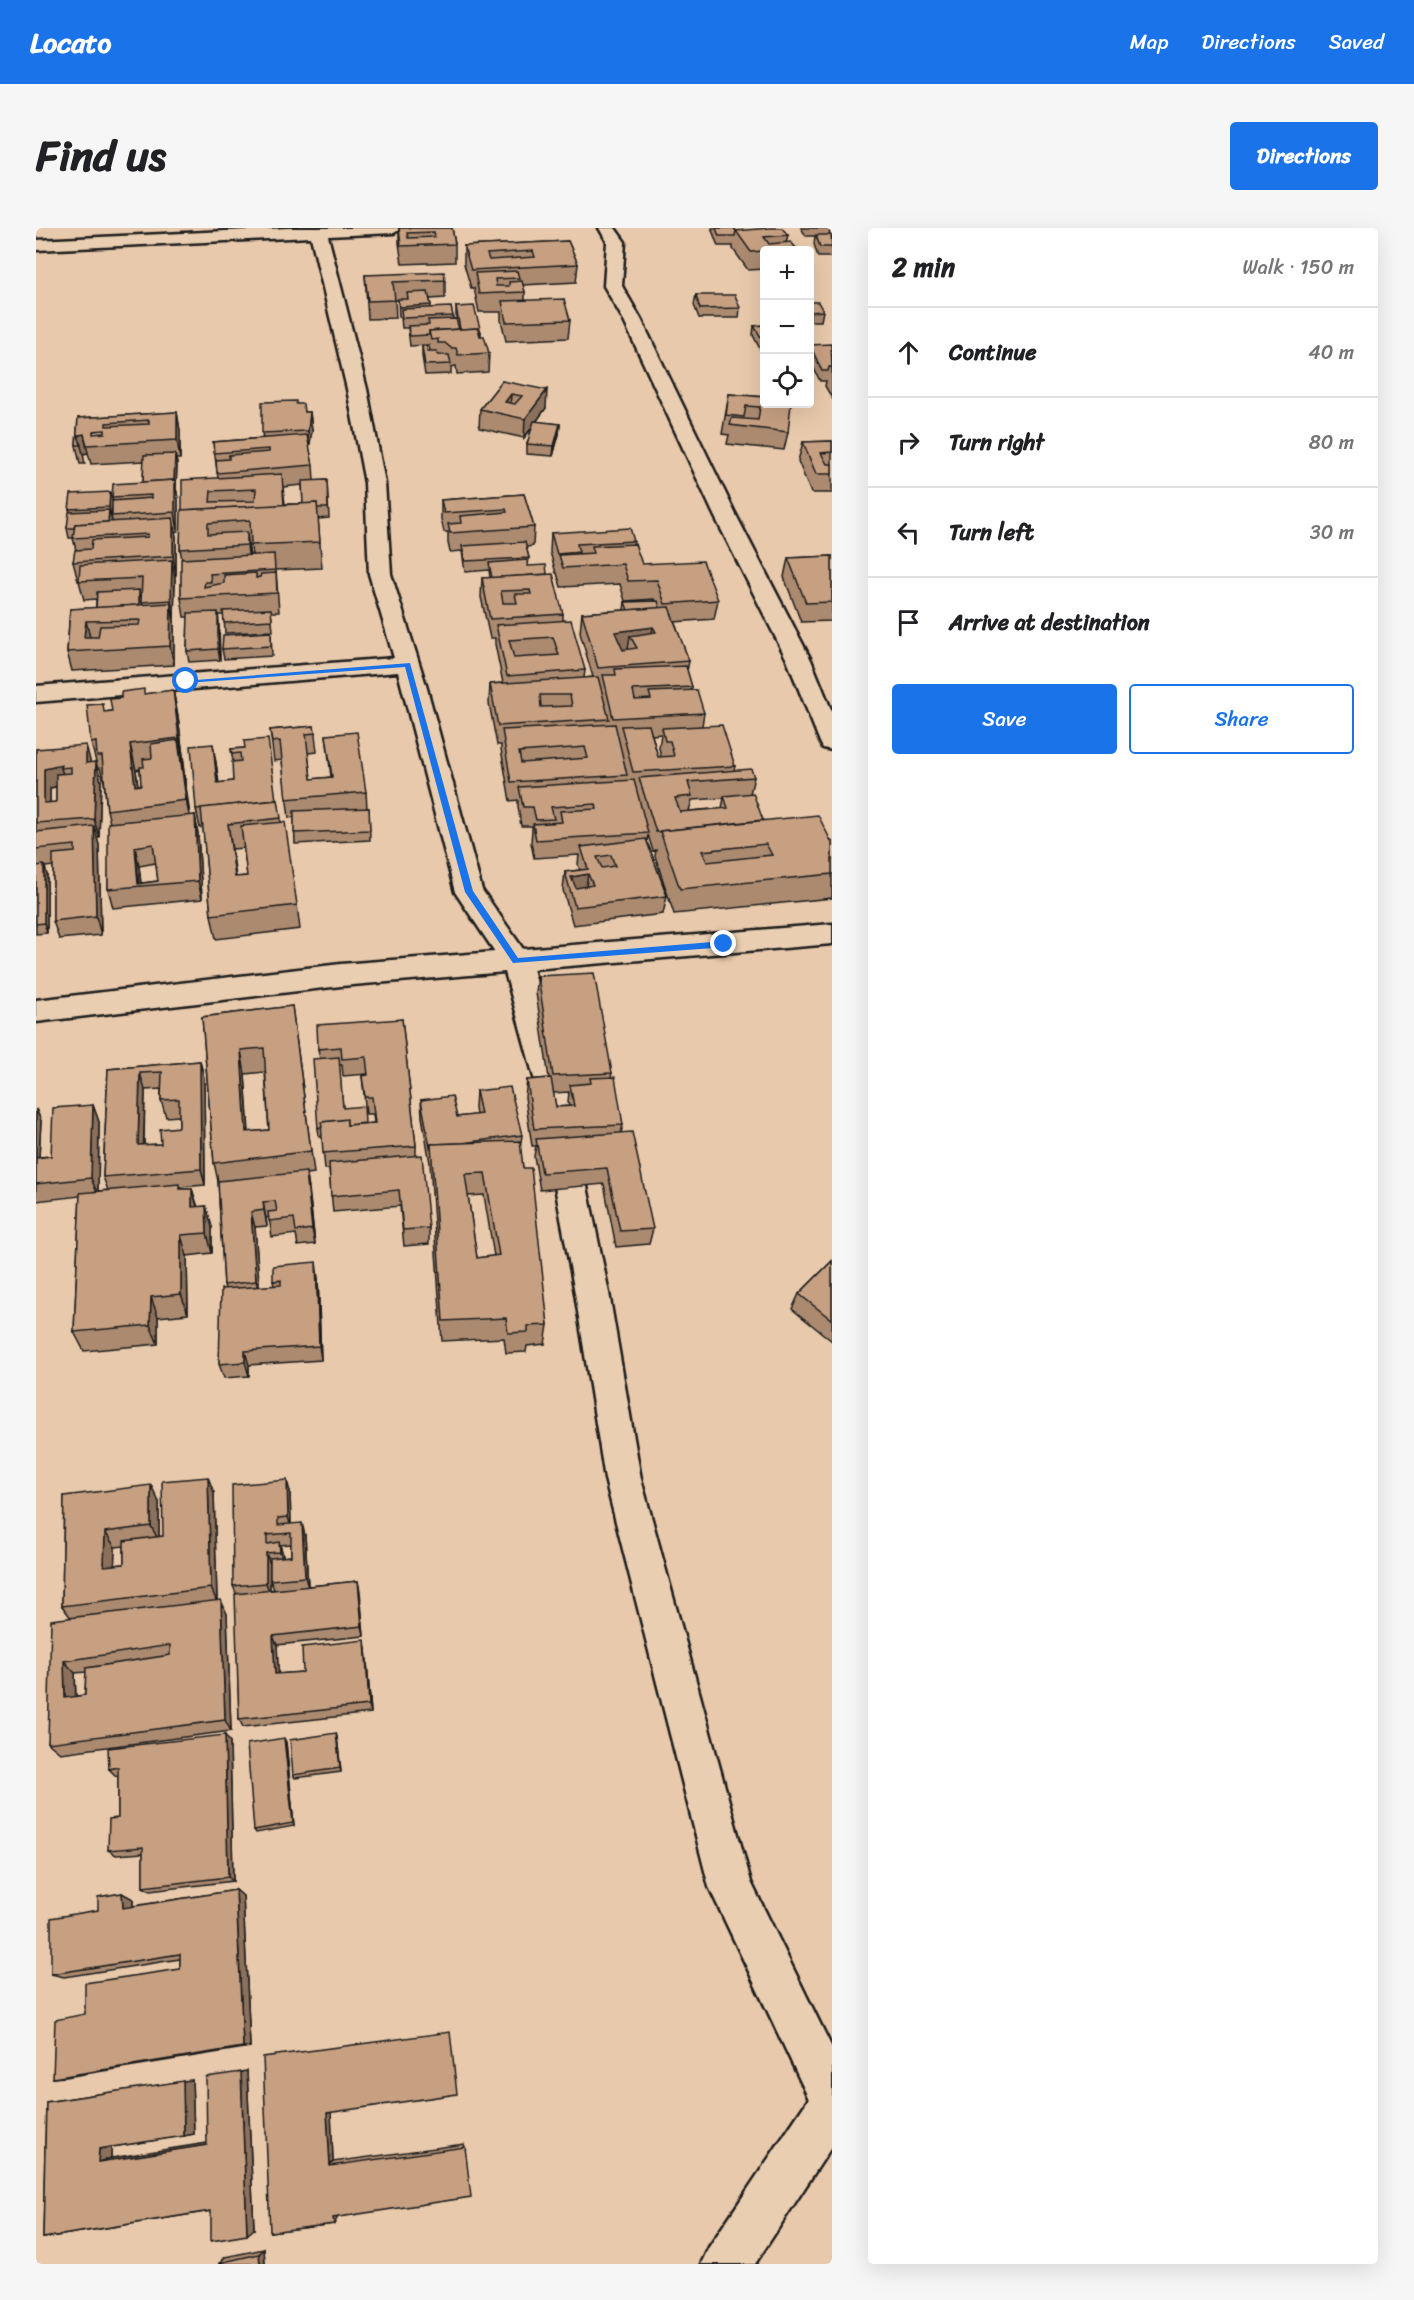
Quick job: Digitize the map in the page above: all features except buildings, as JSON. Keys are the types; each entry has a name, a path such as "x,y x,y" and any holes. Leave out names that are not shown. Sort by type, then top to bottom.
{"street":[{"path":"36,247 394,228"},
{"path":"607,228 616,242 613,285 799,660 832,742"},
{"path":"318,232 357,389 375,483 380,574 408,664 469,892 516,961 551,1084 592,1293 622,1479 731,1887 832,2098"},
{"path":"36,694 408,664"},
{"path":"36,1011 341,975 832,934"},
{"path":"726,2264 832,2104"}],"route":[{"path":"186,681 408,664 469,892 516,961 724,944"}]}
